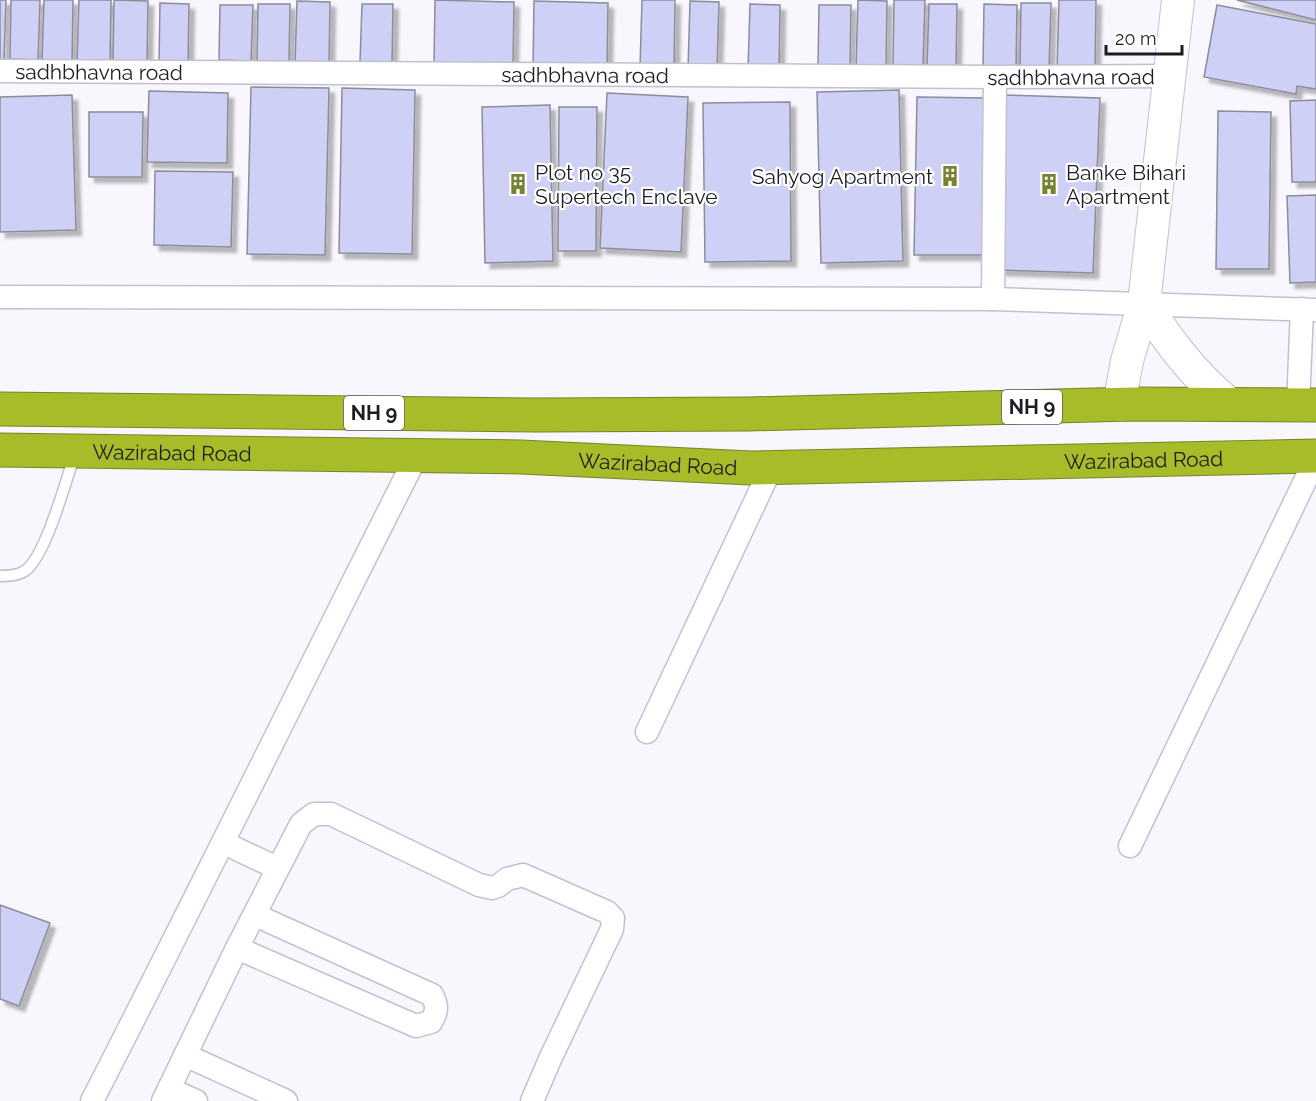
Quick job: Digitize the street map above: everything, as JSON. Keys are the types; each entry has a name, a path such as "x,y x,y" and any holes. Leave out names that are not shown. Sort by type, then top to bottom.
{"highway":[{"name":"Wazirabad Road","path":"0,409 537,415 749,414 1228,403 1307,405"},
{"name":"Wazirabad Road","path":"0,450 521,457 761,468 1316,457"}],"street":[{"path":"1119,405 1127,361 1144,303 1178,0"},
{"name":"sadhbhavna road","path":"0,70 995,77 1170,76"},
{"path":"993,300 995,77"},
{"path":"0,297 993,300 1309,309 1307,405"},
{"path":"1144,303 1185,362 1228,403"},
{"path":"92,1101 224,843 259,768 417,455"},
{"path":"1130,846 1316,457"},
{"path":"647,732 761,468"},
{"path":"196,1101 166,1095 237,948 301,824 314,814 331,814 479,885 492,888 523,875 607,912 613,918 612,929 550,1057 532,1101"},
{"path":"224,843 277,868"},
{"path":"237,948 416,1026 431,1022 436,1014 437,1003 432,995 255,915"},
{"path":"185,1055 286,1101"}],"lane":[{"path":"0,576 23,572 34,563 43,548 76,451"}],"building":[{"path":"0,0 6,0 4,60 0,60"},
{"path":"11,0 40,0 38,60 10,59"},
{"path":"44,0 73,0 72,62 42,62"},
{"path":"79,0 111,0 110,63 77,62"},
{"path":"114,0 148,1 147,62 113,62"},
{"path":"435,0 514,2 513,65 434,63"},
{"path":"642,0 675,0 674,67 640,67"},
{"path":"858,0 887,1 886,69 856,68"},
{"path":"894,0 925,0 923,66 893,66"},
{"path":"1059,0 1096,0 1095,70 1057,69"},
{"path":"1237,0 1316,0 1316,20"},
{"path":"297,1 330,2 329,65 295,64"},
{"path":"534,1 608,3 607,69 533,68"},
{"path":"690,1 719,2 717,69 688,69"},
{"path":"160,3 189,4 188,64 159,64"},
{"path":"1021,3 1051,3 1049,68 1020,67"},
{"path":"258,4 290,4 289,62 257,61"},
{"path":"362,4 393,4 392,63 360,62"},
{"path":"750,4 780,5 779,68 748,68"},
{"path":"929,4 957,4 956,68 927,67"},
{"path":"984,4 1017,5 1016,68 983,67"},
{"path":"220,5 253,5 251,61 219,60"},
{"path":"819,5 851,5 850,68 818,67"},
{"path":"1217,5 1316,24 1316,89 1297,86 1296,94 1204,77"},
{"path":"251,87 329,88 325,255 247,254"},
{"path":"342,88 415,90 412,254 339,253"},
{"path":"899,90 903,261 821,263 817,92"},
{"path":"149,91 228,93 227,163 147,162"},
{"path":"607,93 688,97 681,252 600,248"},
{"path":"72,95 76,230 0,232 0,97"},
{"name":"Banke Bihari Apartment","path":"1005,95 1100,98 1093,273 999,270"},
{"name":"Sahyog Apartment","path":"917,97 986,98 983,255 914,255"},
{"path":"1316,100 1316,182 1292,182 1290,101"},
{"path":"790,102 791,261 705,262 703,103"},
{"name":"Plot no 35 Supertech Enclave","path":"550,105 553,261 485,263 482,107"},
{"path":"559,107 597,107 596,251 558,251"},
{"path":"1218,111 1271,112 1269,269 1216,269"},
{"path":"89,112 143,112 142,177 89,177"},
{"path":"155,171 233,172 231,247 154,245"},
{"path":"1316,195 1316,282 1290,283 1287,196"},
{"path":"0,905 50,923 19,1006 0,999"}],"place":[{"name":"Sahyog Apartment","path":"950,176"},
{"name":"Plot no 35 Supertech Enclave","path":"518,184"},
{"name":"Banke Bihari Apartment","path":"1049,184"}]}
